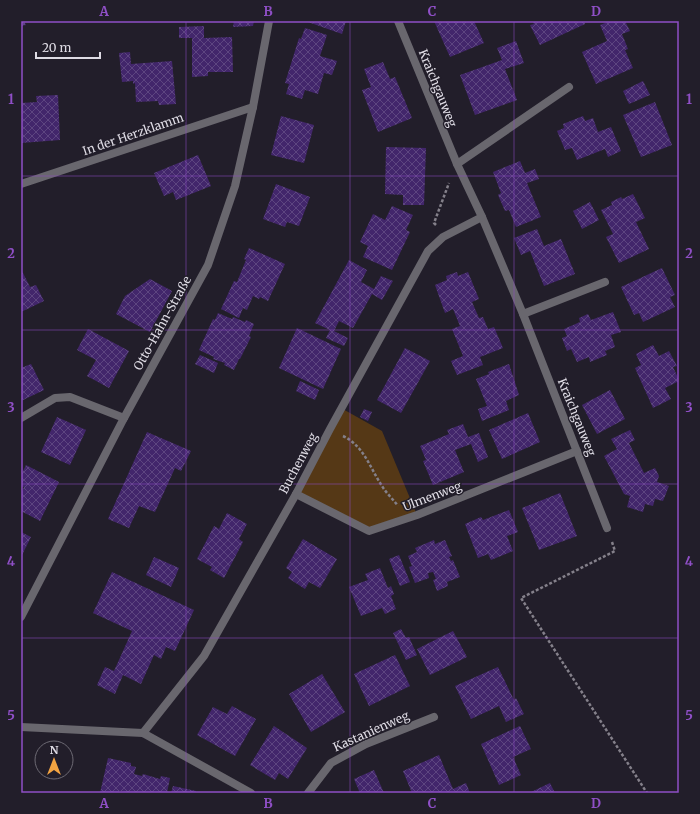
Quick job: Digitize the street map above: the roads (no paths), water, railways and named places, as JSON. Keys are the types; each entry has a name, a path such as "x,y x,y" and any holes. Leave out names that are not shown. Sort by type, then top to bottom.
{"street":[{"name":"Otto-Hahn-Straße","path":"21,617 124,418 208,264 235,186 253,106 269,21"},
{"name":"Kraichgauweg","path":"398,21 457,164 482,217 523,314 607,528"},
{"path":"457,164 569,87"},
{"name":"In der Herzklamm","path":"21,184 253,106"},
{"name":"Buchenweg","path":"143,733 204,656 296,494 428,251 443,237 482,217"},
{"path":"523,314 605,282"},
{"path":"21,418 55,398 70,397 124,418"},
{"name":"Ulmenweg","path":"296,494 368,531 406,520 578,451"},
{"name":"Kastanienweg","path":"308,793 331,763 366,744 434,717"},
{"path":"21,727 143,733 251,793"}]}
